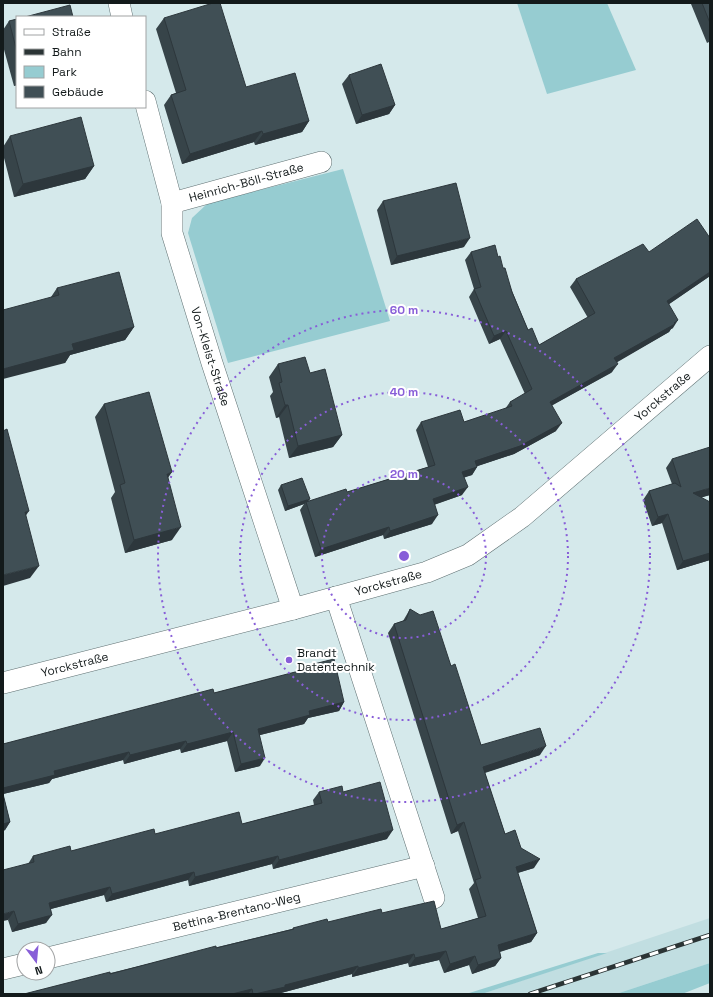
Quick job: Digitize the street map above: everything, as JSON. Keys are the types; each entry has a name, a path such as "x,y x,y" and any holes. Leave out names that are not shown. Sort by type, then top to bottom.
{"street":[{"path":"119,3 122,16"},
{"name":"Von-Kleist-Straße","path":"146,105 172,203 172,233 212,364 293,609"},
{"name":"Heinrich-Böll-Straße","path":"172,203 321,162"},
{"name":"Yorckstraße","path":"3,684 293,609 428,572 468,555 522,517 709,362"},
{"path":"336,597 434,898"},
{"name":"Bettina-Brentano-Weg","path":"56,956 424,866"},
{"path":"3,969 16,966"}],"shaded area":[{"path":"710,918 710,963 616,994 482,994"}],"green space":[{"path":"517,3 607,3 636,70 547,94"},
{"path":"343,169 390,321 228,363 188,233 192,218 208,203"},
{"path":"598,953 607,953 482,994 466,994"},
{"path":"710,963 710,983 682,994 616,994"}],"building":[{"path":"213,3 220,3 246,87 295,73 309,121 263,134 262,131 190,154 171,95 186,90 164,18"},
{"path":"702,3 710,3 710,23"},
{"path":"70,5 73,16 29,16"},
{"path":"16,19 16,48 9,21"},
{"path":"381,64 395,105 362,115 349,75"},
{"path":"81,117 94,166 23,184 10,136"},
{"path":"456,183 470,238 397,256 383,201"},
{"path":"697,219 710,238 710,272 667,301 678,320 674,323 675,324 614,358 618,364 550,402 562,423 520,446 475,461 477,467 462,472 468,487 433,499 438,515 390,531 389,527 321,549 306,502 346,489 347,492 435,465 421,422 460,410 464,422 512,406 510,402 532,389 506,331 494,336 474,289 481,287 471,252 495,245 498,257 500,256 503,268 505,268 512,292 528,330 532,328 539,345 595,313 576,279 643,244 649,252"},
{"path":"119,272 134,327 72,344 74,350 3,369 3,310 59,295 57,288"},
{"path":"305,357 310,373 325,369 342,435 298,446 288,405 285,405 279,383 282,382 278,364"},
{"path":"149,392 172,472 167,474 181,527 134,540 120,485 125,483 104,404"},
{"path":"7,429 29,511 25,512 39,566 3,575 3,431"},
{"path":"710,447 710,488 693,493 710,502 710,553 683,561 668,514 658,517 649,491 675,483 681,487 672,459"},
{"path":"302,478 310,499 288,506 281,485"},
{"path":"410,609 420,615 433,611 451,666 455,664 481,745 540,728 546,746 483,767 505,834 515,830 521,848 540,859 516,867 537,933 498,945 501,958 478,965 475,956 450,964 446,951 415,958 414,954 358,968 358,966 255,994 253,994 252,989 232,994 24,994 110,972 110,974 216,946 216,948 294,929 293,928 327,919 328,922 381,909 382,913 434,901 441,929 486,916 475,880 481,878 464,822 457,825 394,624 406,620"},
{"path":"334,659 344,702 309,711 310,715 258,729 265,758 241,764 233,732 187,744 186,741 130,755 129,752 54,771 55,775 3,788 3,744 213,689 214,693 299,671 298,668"},
{"path":"380,782 393,830 279,860 278,856 195,877 194,872 112,894 110,887 49,903 52,915 18,924 14,911 3,914 3,870 34,862 33,856 70,846 71,851 154,829 155,834 239,812 242,824 322,803 319,792 342,786 343,792"},
{"path":"3,794 10,822 3,824"}],"railway":[{"path":"530,994 710,935"}],"place":[{"name":"Brandt Datentechnik","path":"289,660"}]}
